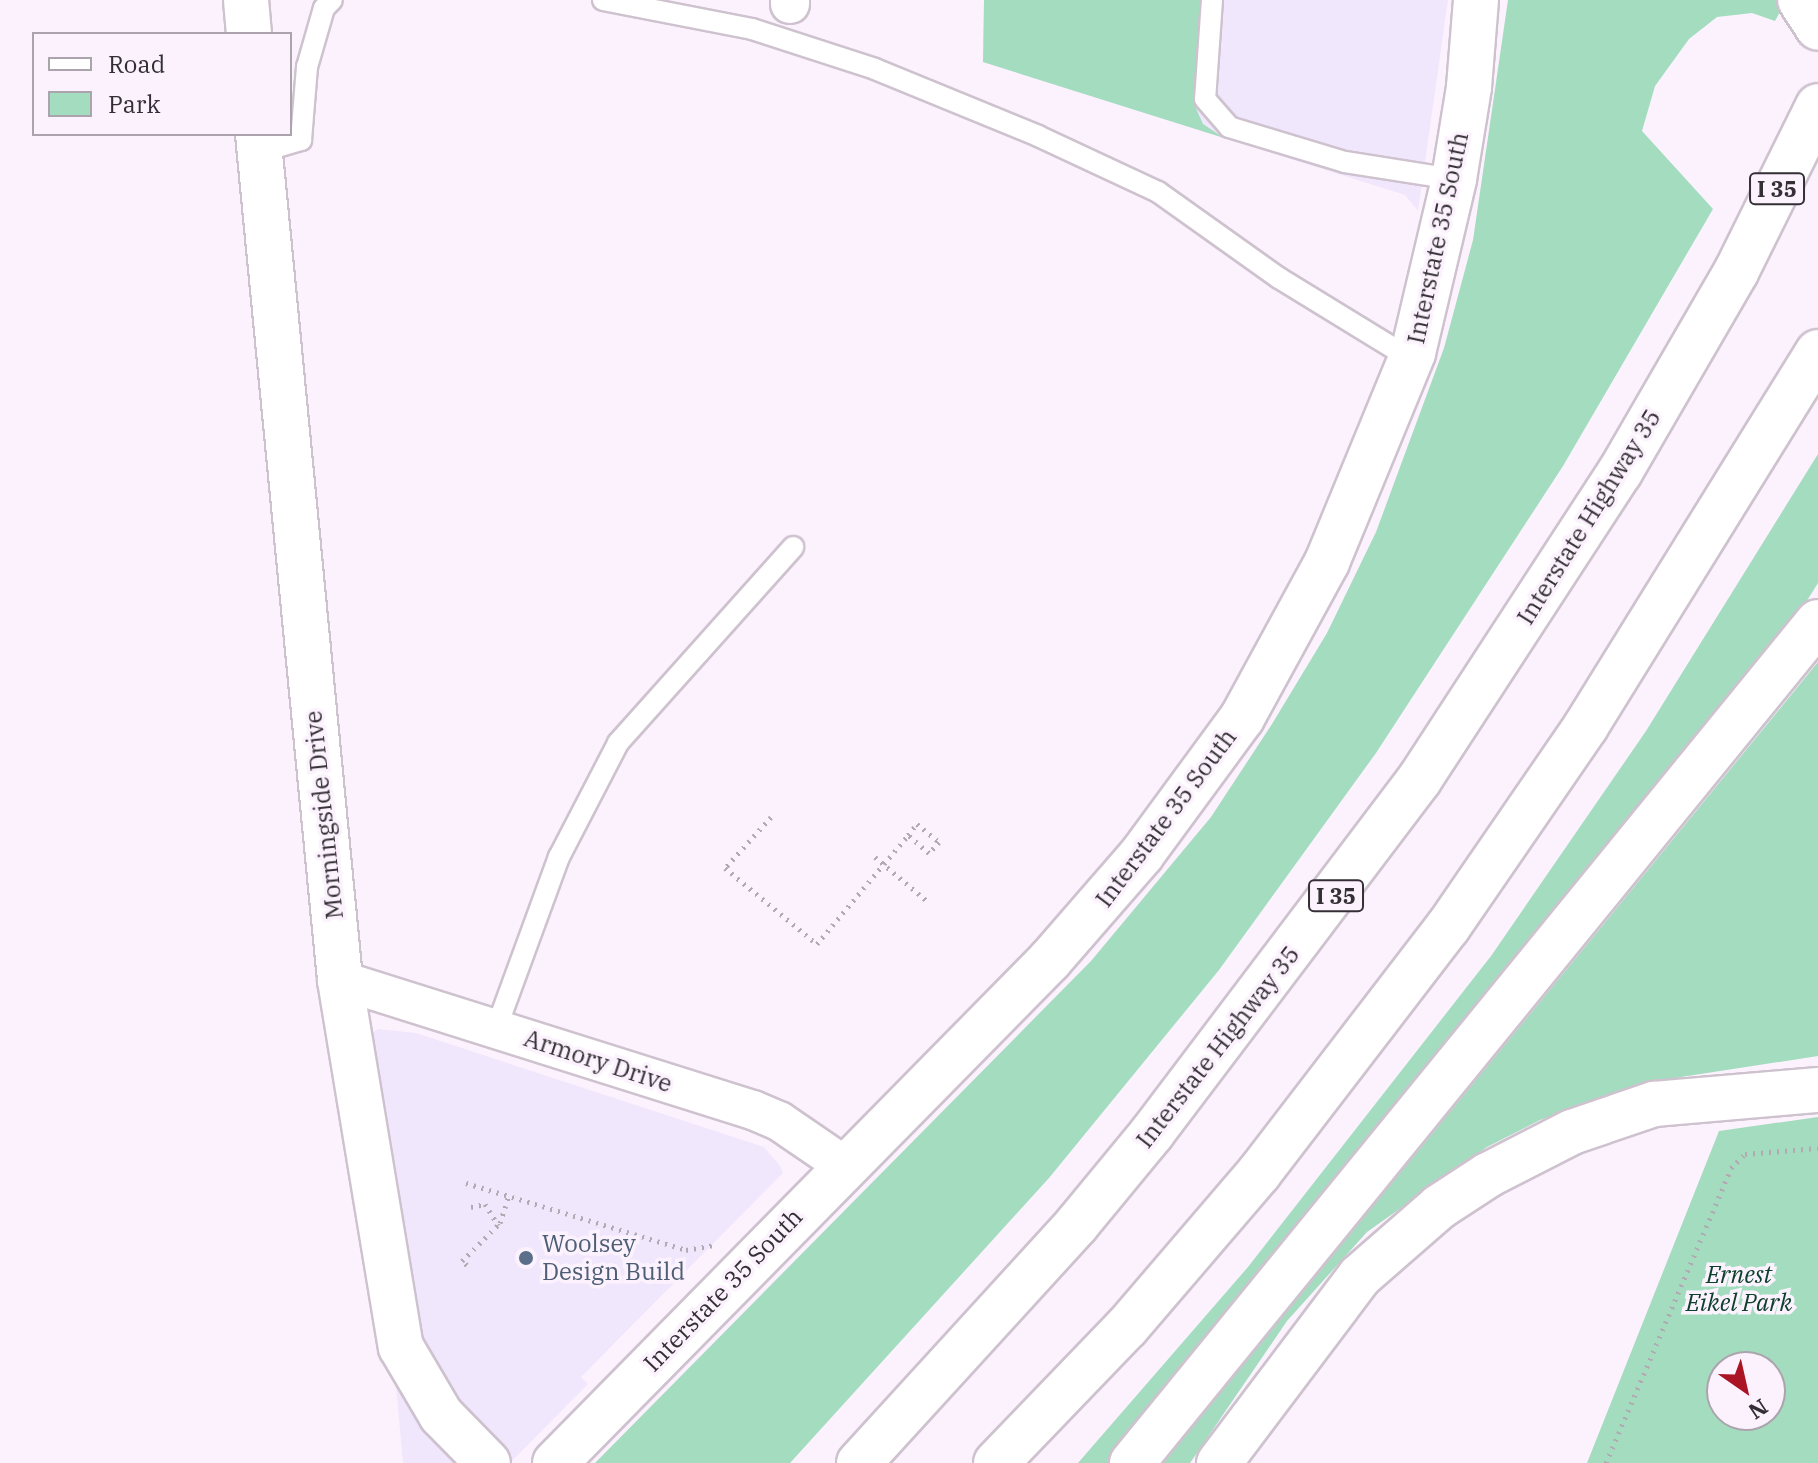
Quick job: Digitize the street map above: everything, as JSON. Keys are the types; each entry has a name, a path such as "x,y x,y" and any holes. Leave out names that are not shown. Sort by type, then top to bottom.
{"main road":[{"path":"246,0 249,32"},
{"name":"Interstate 35 South","path":"555,1463 1093,913 1203,774 1274,665 1327,562 1411,359 1454,179 1469,87 1476,0"},
{"path":"1469,87 1484,0"},
{"path":"1800,0 1818,28"},
{"name":"Interstate Highway 35","path":"859,1463 1077,1224 1347,881 1559,570 1736,272 1818,106"},
{"name":"Morningside Drive","path":"259,143 340,980 401,1347 441,1415 488,1463"},
{"path":"996,1463 1127,1327 1249,1185 1448,927 1586,726 1808,369"},
{"path":"1132,1463 1818,622"},
{"path":"1219,1463 1360,1276 1464,1191 1534,1149 1612,1116 1654,1104 1805,1086"}],"street":[{"name":"Armory Drive","path":"340,980 753,1110 779,1121 845,1166"}],"lane":[{"path":"259,143 301,140 307,67 324,8 332,0"},
{"path":"603,0 788,14 875,69 1158,192 1279,278 1411,359"},
{"path":"1212,0 1205,99 1217,118 1240,133 1345,162 1454,179"},
{"path":"496,1029 559,857 618,743 793,547"}],"path":[{"path":"771,817 725,868 778,908 817,944 917,824 939,842 929,853 908,835"},
{"path":"875,857 927,901"},
{"path":"1606,1463 1731,1168 1745,1154 1818,1148"},
{"path":"466,1183 686,1250 721,1244"},
{"path":"467,1265 462,1261 498,1225 509,1196"},
{"path":"471,1207 485,1204 498,1225"}],"shaded area":[{"path":"984,0 1448,0 1418,211 1405,195 983,62"},
{"path":"379,1029 416,1033 764,1147 783,1173 581,1377 588,1384 510,1463 403,1463 365,1047 370,1033"}],"green space":[{"path":"984,0 1200,0 1195,106 1203,124 1224,138 983,62"},
{"path":"1508,0 1777,0 1782,8 1775,21 1752,13 1717,17 1689,39 1655,86 1642,131 1713,209 1563,466 1376,753 1219,970 1049,1178 790,1463 595,1463 1091,961 1211,817 1272,724 1327,633 1376,532 1444,348 1473,240"},
{"path":"1818,454 1818,583 1790,628 1110,1463 1078,1463 1248,1267 1491,956 1646,731"},
{"path":"1818,662 1818,1056 1681,1077 1611,1095 1540,1120 1487,1147 1367,1232 1287,1321 1190,1463 1163,1463"},
{"name":"Ernest Eikel Park","path":"1818,1117 1818,1463 1587,1463 1719,1131"}],"place":[{"name":"Woolsey Design Build","path":"526,1258"}]}
